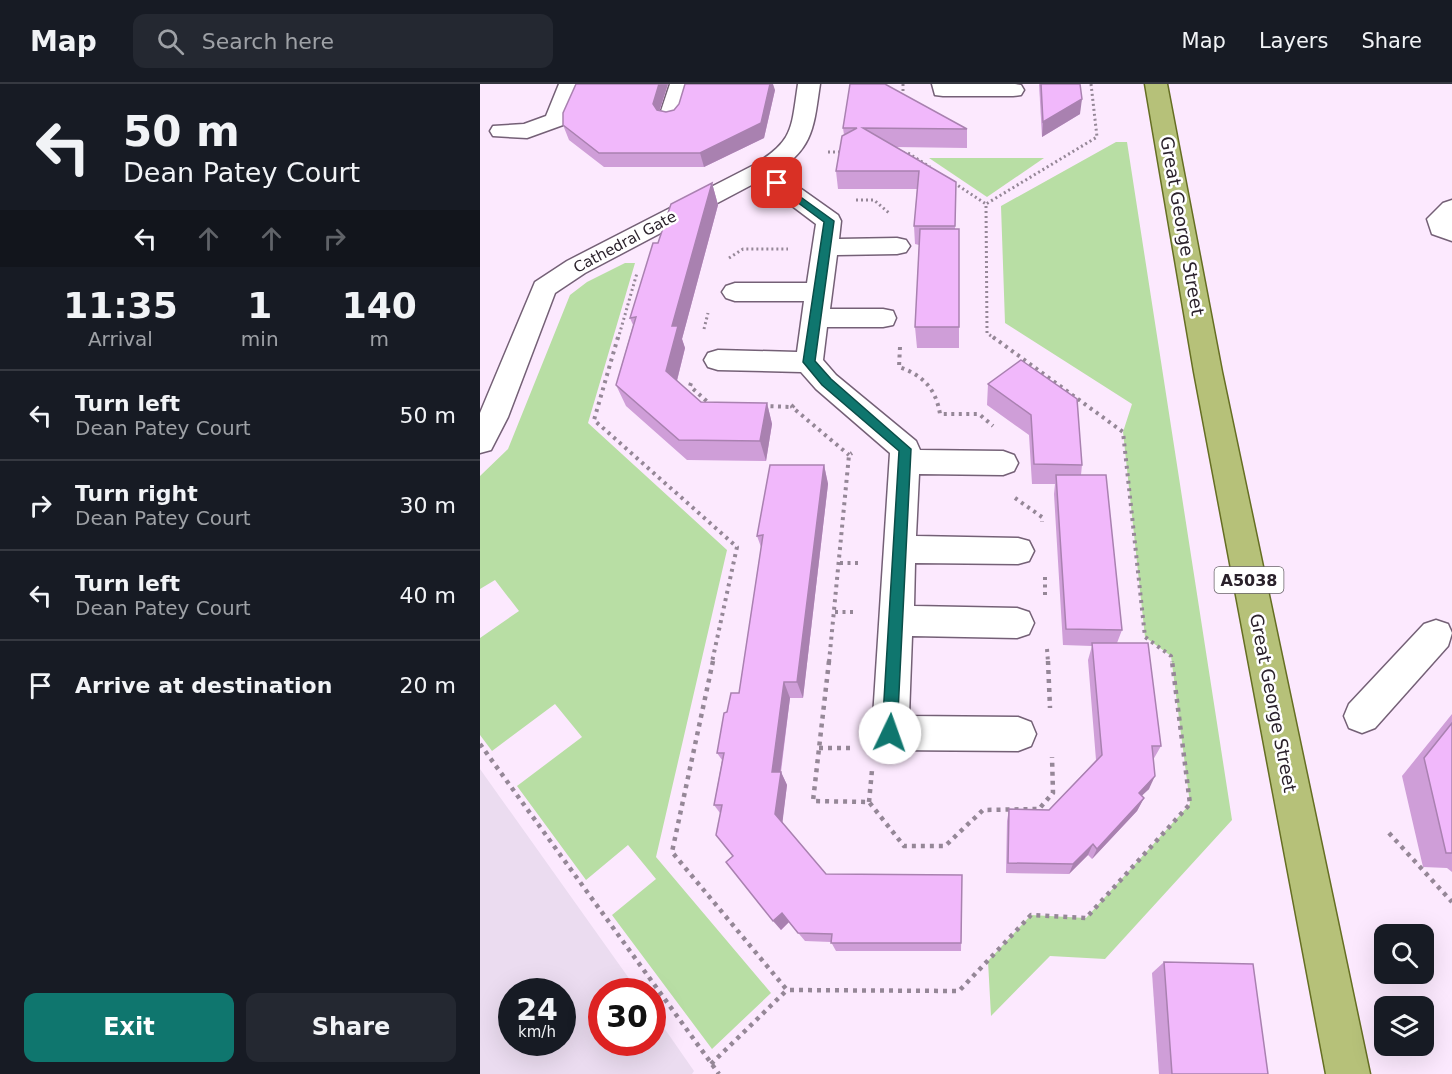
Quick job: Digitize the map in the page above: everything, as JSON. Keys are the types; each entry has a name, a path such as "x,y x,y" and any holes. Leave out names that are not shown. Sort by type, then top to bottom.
{"main road":[{"name":"Great George Street","path":"1156,84 1208,372 1348,1074"}],"street":[{"path":"501,131 527,131 555,120 570,84"},
{"path":"669,117 681,84"},
{"path":"796,145 800,136 809,84"},
{"path":"943,84 943,90 1013,90"},
{"name":"Cathedral Gate","path":"480,442 493,417 544,288 576,267 780,160 796,145"},
{"path":"760,171 829,221 809,362 826,382 905,449 890,733 1018,734"},
{"path":"825,247 897,246"},
{"path":"735,292 883,318"},
{"path":"718,360 809,362"},
{"path":"905,462 1003,463"},
{"path":"900,549 1018,551"},
{"path":"896,621 1017,622"},
{"path":"1362,716 1436,635"}],"path":[{"path":"796,145 819,152 853,152"},
{"path":"897,153 908,153 937,172"},
{"path":"947,178 986,204"},
{"path":"835,612 849,455 885,431"},
{"path":"840,563 859,563"},
{"path":"480,744 719,1074"},
{"path":"819,748 853,748"},
{"path":"869,802 873,759"},
{"path":"1389,833 1452,902"},
{"path":"711,1064 787,990"}],"shaded area":[{"path":"480,769 629,978 588,978 588,1056 666,1056 666,1031 694,1071 692,1074 480,1074"}],"green space":[{"path":"1116,142 1127,142 1232,820 1105,959 1050,956 991,1016 988,961 1031,915 1086,918 1190,804 1171,656 1145,637 1123,432 1132,404 1005,323 1001,206"},
{"path":"929,158 1044,158 987,197"},
{"path":"625,263 635,263 588,423 727,550 656,857 771,993 712,1049 666,987 666,978 659,978 612,915 656,879 628,845 586,880 517,786 582,737 555,704 492,751 480,735 480,638 519,611 495,580 480,589 480,476 508,449 570,295 587,282"}],"building":[{"path":"576,84 659,84 653,104 657,110 666,112 674,110 679,104 685,84 770,84 761,123 700,153 599,153 563,125 563,113"},
{"path":"850,84 885,84 967,129 863,128 956,182 955,226 914,226 919,171 836,171 842,136 857,128 843,128"},
{"path":"1041,84 1080,84 1082,99 1043,122"},
{"path":"712,183 672,326 678,326 666,371 701,402 767,403 760,441 679,440 616,385 636,317 630,318 653,243 658,243 671,204"},
{"path":"920,229 959,229 959,327 915,327"},
{"path":"1021,360 1077,399 1082,465 1034,464 1031,415 988,384"},
{"path":"770,465 824,465 797,682 784,682 772,772 781,772 775,814 826,874 962,875 961,943 831,943 832,934 798,933 782,913 773,921 726,862 733,856 716,835 722,805 714,805 724,753 717,753 724,713 727,712 731,693 739,693 763,535 757,536"},
{"path":"1056,475 1106,475 1122,630 1066,629"},
{"path":"1092,643 1148,643 1161,746 1152,746 1155,776 1139,793 1144,798 1097,849 1093,844 1073,864 1008,863 1009,809 1049,810 1102,755"},
{"path":"1452,723 1452,853 1446,853 1424,758"},
{"path":"1164,962 1253,964 1268,1074 1172,1074"}],"route":[{"path":"777,183 829,221 809,362 826,382 905,449 890,733"}]}
